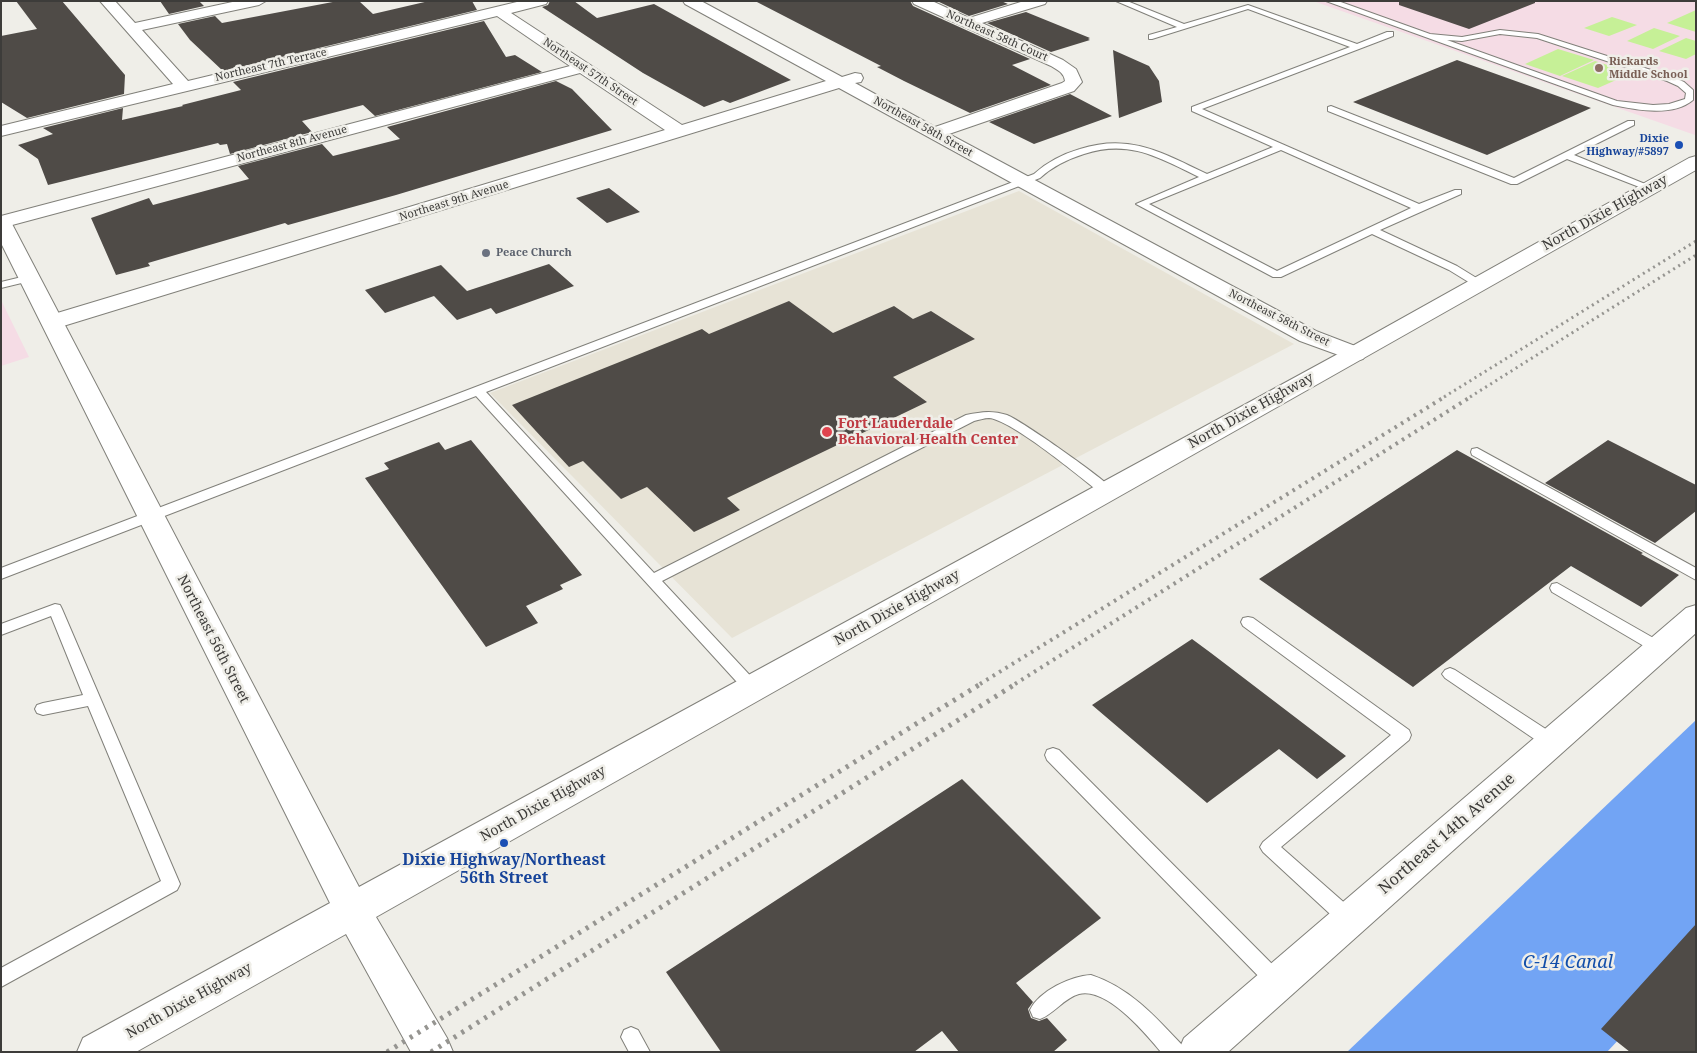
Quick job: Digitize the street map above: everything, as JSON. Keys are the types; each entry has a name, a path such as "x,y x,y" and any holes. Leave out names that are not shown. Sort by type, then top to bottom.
{"street":[{"path":"108,1 184,86"},
{"path":"131,28 259,1"},
{"name":"Northeast 7th Terrace","path":"1,131 541,1"},
{"name":"Northeast 58th Street","path":"690,1 848,80"},
{"name":"Northeast 58th Street","path":"710,1 1308,336 1354,354"},
{"name":"Northeast 58th Court","path":"919,1 1057,63 1073,75 1074,82 1068,87 941,131"},
{"path":"967,23 1040,1"},
{"name":"Northeast 57th Street","path":"499,11 680,132"},
{"name":"Northeast 8th Avenue","path":"1,222 583,67"},
{"name":"Northeast 9th Avenue","path":"52,322 848,80"},
{"name":"North Dixie Highway","path":"98,1052 1696,162"},
{"name":"Northeast 56th Street","path":"1,222 352,910 433,1052"},
{"name":"Northeast 14th Avenue","path":"1198,1052 1696,616"}],"lane":[{"path":"1120,1 1184,27"},
{"path":"1330,1 1426,36 1616,103 1653,108 1670,107 1690,100 1690,92 1681,84 1670,79 1538,36 1500,32 1462,39 1426,36"},
{"path":"1152,37 1248,7 1357,47"},
{"path":"1390,34 1195,109 1419,208"},
{"path":"1474,38 1476,49 1485,57"},
{"path":"1331,109 1514,182 1631,123"},
{"path":"1,574 1030,179 1051,164 1092,147 1116,144 1142,146 1207,178"},
{"path":"1281,147 1141,204 1277,275 1419,208 1458,192"},
{"path":"1568,156 1650,188"},
{"path":"1373,231 1453,268 1479,284"},
{"path":"1,285 30,278"},
{"path":"478,391 752,688"},
{"path":"653,580 970,418 988,414 1004,418 1022,429 1107,491"},
{"path":"1477,452 1696,575"},
{"path":"1557,588 1659,648"},
{"path":"1,630 55,609 171,884 1,978"},
{"path":"1248,622 1403,735 1269,847 1349,920"},
{"path":"1450,674 1552,742"},
{"path":"43,709 93,699"},
{"path":"1053,755 1278,982"},
{"path":"1040,1010 1060,995 1081,984 1101,988 1130,1004 1174,1052"}],"shaded area":[{"name":"Rickards Middle School","path":"1313,1 1696,1 1696,134 1695,135"},
{"name":"Fort Lauderdale Behavioral Health Center","path":"1019,191 1294,344 732,638 490,393"},
{"path":"1,300 29,357 1,366"}],"green space":[{"path":"1696,10 1696,32 1667,23"},
{"path":"1612,17 1637,25 1609,36 1584,28"},
{"path":"1654,28 1680,36 1653,49 1627,41"},
{"path":"1686,38 1696,41 1696,54 1686,59 1659,51"},
{"path":"1558,49 1594,60 1560,76 1525,64"},
{"path":"1595,61 1632,73 1598,88 1562,76"}],"water":[{"name":"C-14 Canal","path":"1696,720 1696,957 1607,1052 1347,1052"}],"building":[{"path":"16,1 62,1 125,75 124,94 27,118 1,102 1,36 37,29"},
{"path":"160,1 199,1 204,6 169,14"},
{"path":"338,1 359,1 373,14 429,1 472,1 477,10 223,71 190,40 178,24 215,16 222,23"},
{"path":"550,1 574,1 597,18 654,4 791,80 730,103 723,100 704,107 643,73 542,7 548,5"},
{"path":"755,1 910,1 913,6 1030,59 1012,65 1051,85 970,113 877,67 881,66"},
{"path":"937,1 1001,1 1008,4 969,16"},
{"path":"1399,1 1535,1 1535,3 1469,29 1399,5"},
{"path":"1026,12 1090,38 1088,39 1090,40 1051,52 987,23"},
{"path":"484,21 506,57 515,55 542,72 375,116 363,105 302,121 312,132 230,154 227,144 220,145 218,143 48,185 38,159 18,145 53,134 43,128 123,108 122,120 183,106 241,90 233,82"},
{"path":"1113,50 1149,66 1159,81 1162,102 1119,118"},
{"path":"1457,60 1591,108 1487,155 1353,102"},
{"path":"556,81 572,89 612,130 396,195 230,239 148,263 150,266 116,275 91,218 149,198 153,205 249,179 238,166 322,144 333,156 400,139 387,127"},
{"path":"1070,94 1112,116 1034,144 989,122"},
{"path":"609,188 640,212 607,223 576,198"},
{"path":"549,264 574,286 496,314 491,308 457,320 434,296 385,313 365,290 441,265 467,291"},
{"path":"789,301 833,333 894,306 913,319 931,311 975,339 893,377 927,402 727,498 740,510 694,532 647,487 621,499 583,461 569,467 512,405 702,329 709,334"},
{"path":"471,440 582,575 560,585 563,589 526,606 538,623 486,647 365,478 389,469 384,463 439,442 445,450"},
{"path":"1608,440 1696,485 1696,511 1655,543 1545,483"},
{"path":"1457,450 1643,553 1641,554 1679,575 1641,607 1571,566 1413,687 1259,579"},
{"path":"1192,639 1346,756 1317,779 1279,749 1207,803 1092,705"},
{"path":"962,779 1101,918 1016,983 1033,1002 1028,1009 1031,1018 1039,1021 1047,1018 1067,1040 1053,1052 959,1052 942,1031 914,1052 721,1052 666,972"},
{"path":"1696,924 1696,1052 1630,1052 1601,1029"}],"railway":[{"path":"1444,397 1696,241"},
{"path":"1470,397 1696,255"},
{"path":"980,684 1446,396"},
{"path":"1015,684 1472,396"},
{"path":"387,1052 982,683"},
{"path":"431,1052 1017,683"}],"place":[{"name":"Rickards Middle School","path":"1599,68"},
{"name":"Dixie Highway/#5897","path":"1679,145"},
{"name":"Peace Church","path":"486,253"},
{"name":"Fort Lauderdale Behavioral Health Center","path":"827,432"},
{"name":"Dixie Highway/Northeast 56th Street","path":"504,843"}]}
